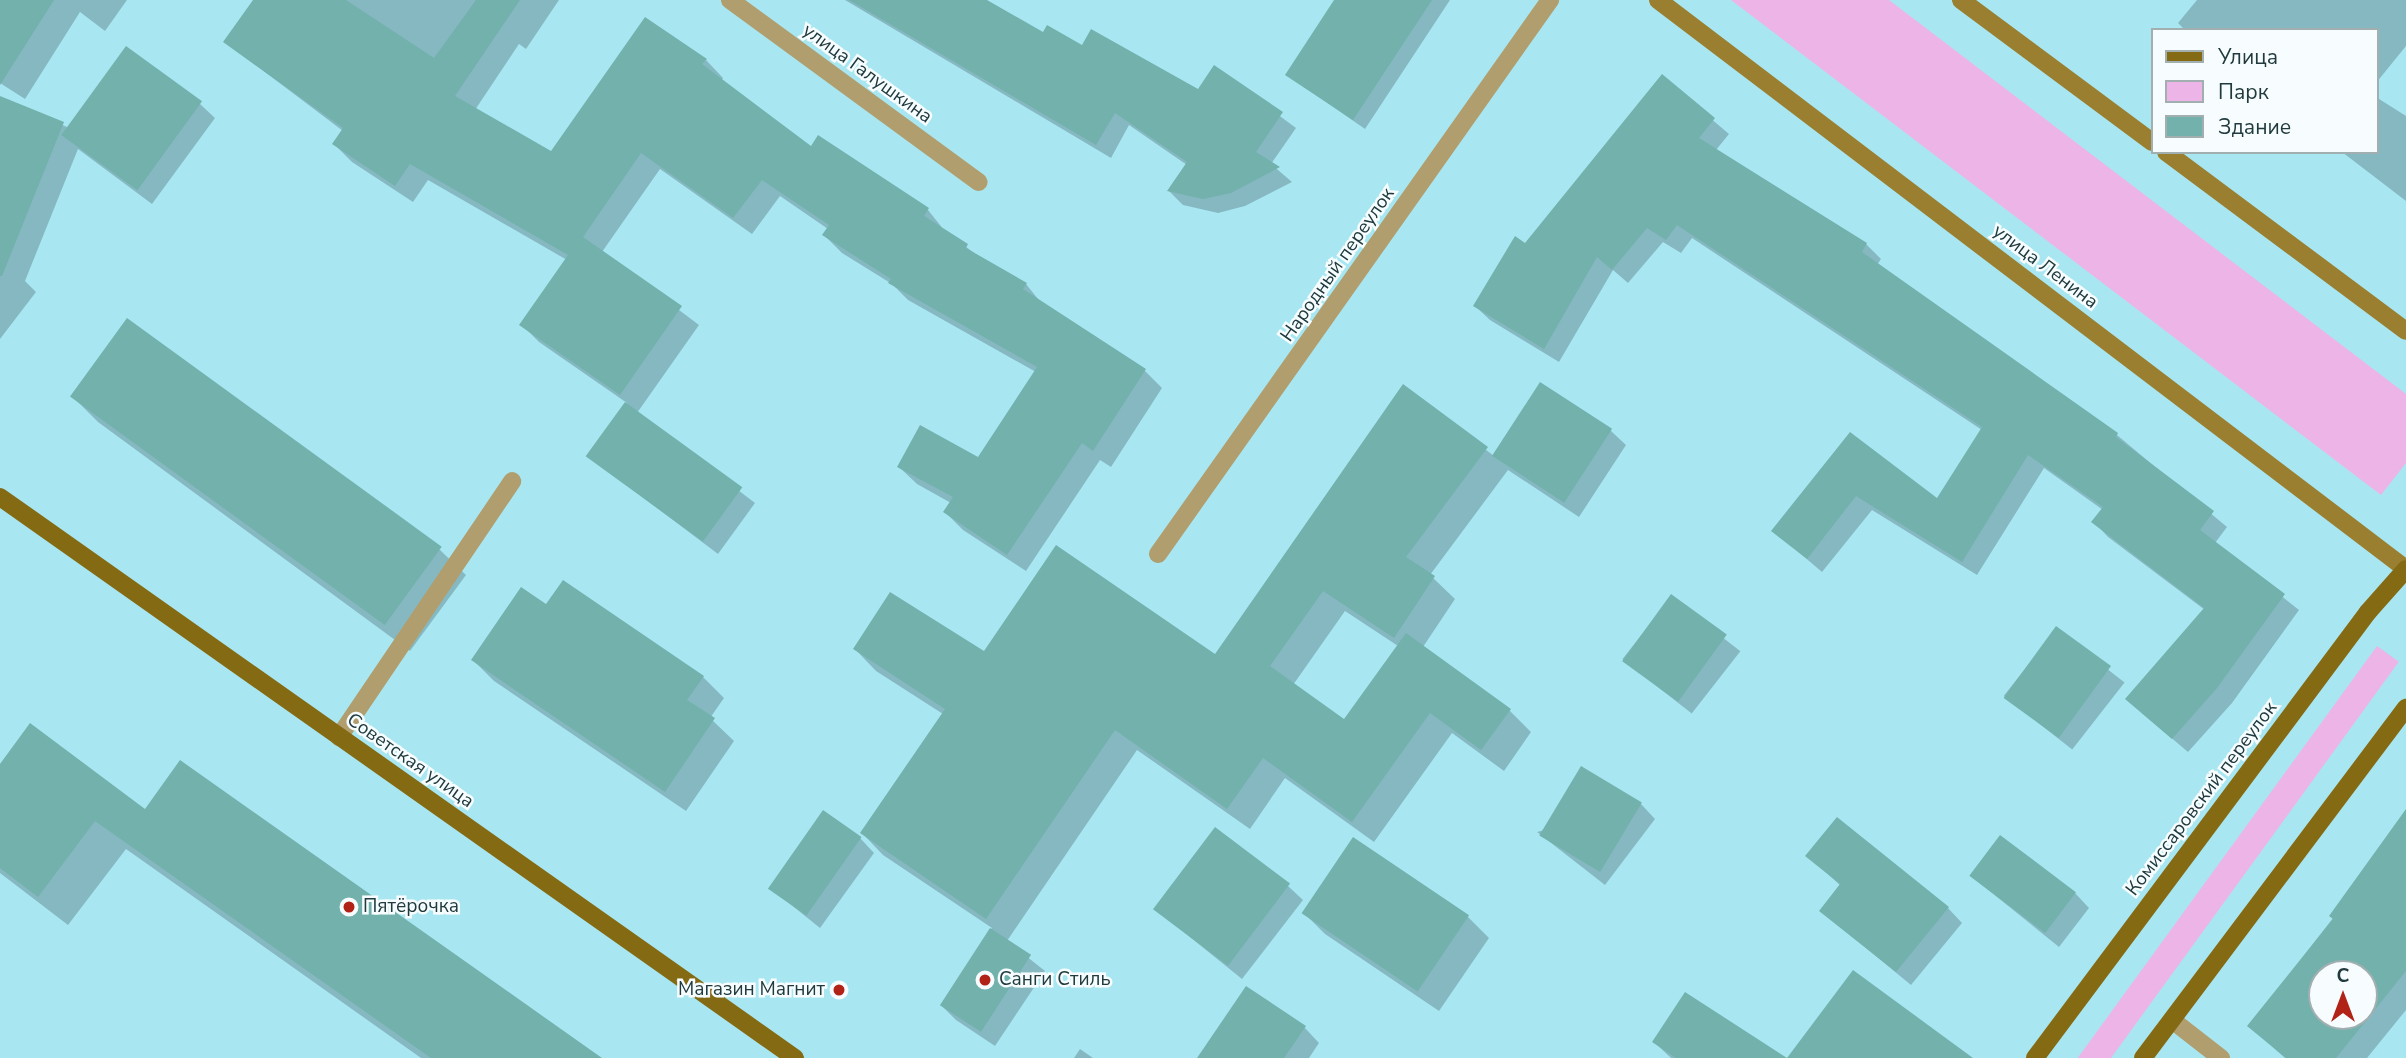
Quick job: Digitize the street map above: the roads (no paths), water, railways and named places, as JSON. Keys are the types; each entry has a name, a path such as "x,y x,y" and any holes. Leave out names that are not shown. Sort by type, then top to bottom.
{"main road":[{"name":"улица Ленина","path":"1658,0 2406,569"},
{"path":"1961,0 2150,141"},
{"path":"2169,154 2406,331"},
{"name":"Советская улица","path":"0,498 795,1058"},
{"name":"Комиссаровский переулок","path":"2035,1058 2368,612 2406,569"},
{"path":"2143,1058 2406,708"}],"street":[{"name":"улица Галушкина","path":"730,0 979,182"},
{"name":"Народный переулок","path":"1158,554 1550,0"},
{"path":"339,737 512,481"},
{"path":"2172,1020 2221,1058"}],"place":[{"name":"Пятёрочка","path":"349,907"},
{"name":"Санги Стиль","path":"985,980"},
{"name":"Магазин Магнит","path":"839,990"}]}
